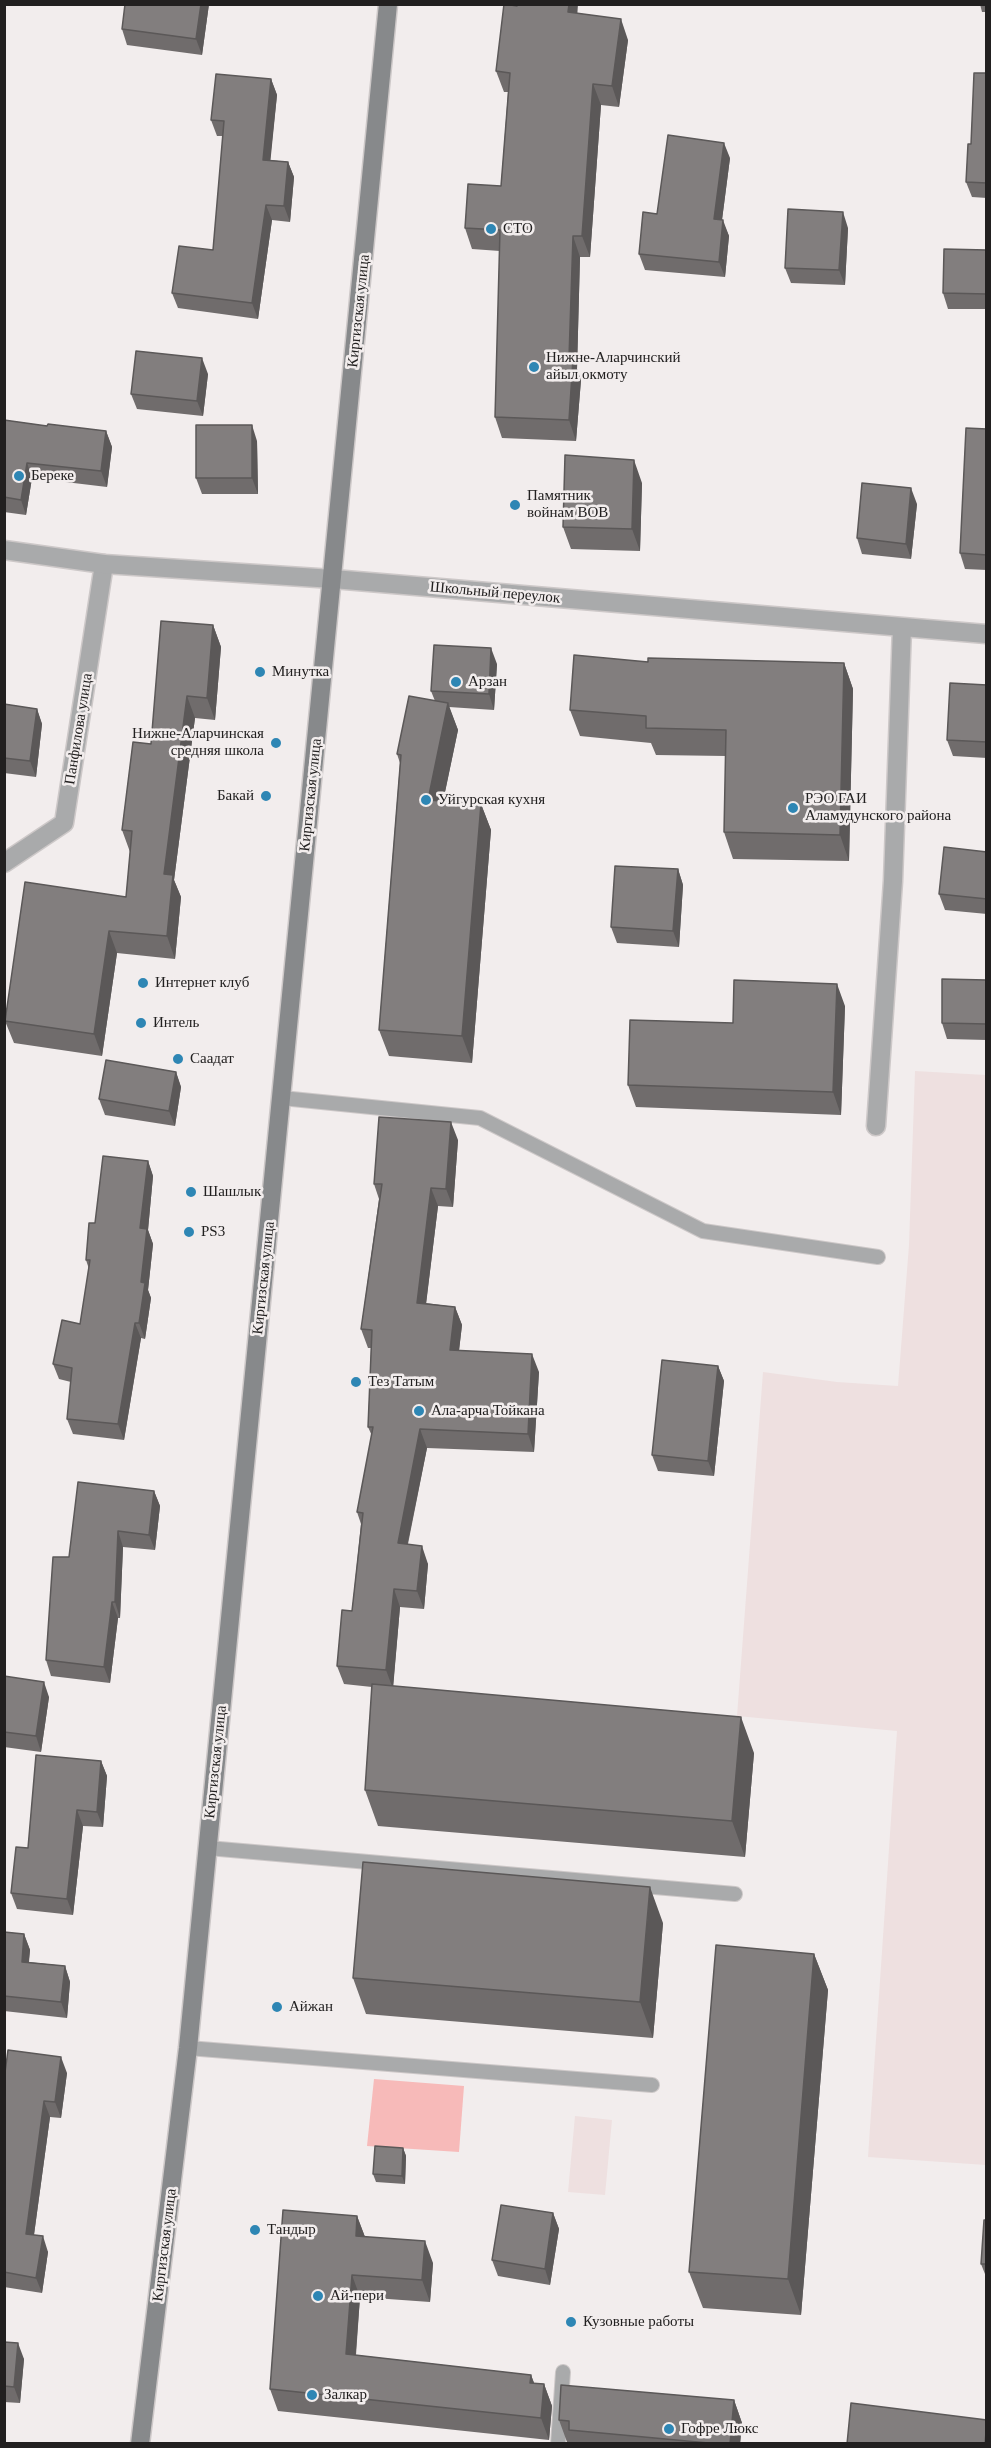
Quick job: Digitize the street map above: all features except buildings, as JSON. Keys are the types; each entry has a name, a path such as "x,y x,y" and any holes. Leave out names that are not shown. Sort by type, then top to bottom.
{"main road":[{"name":"Киргизская улица","path":"140,2444 188,2048 388,4"}],"street":[{"name":"Школьный переулок","path":"4,550 104,564 333,579 987,634"},
{"name":"Панфилова улица","path":"4,863 64,823 104,564"},
{"path":"876,1126 892,881 902,627"}],"lane":[{"path":"282,1098 480,1118 703,1231 878,1257"},
{"path":"208,1848 735,1894"},
{"path":"188,2048 652,2085"},
{"path":"558,2444 563,2372"}],"shaded area":[{"path":"915,1071 986,1075 986,2165 868,2157 897,1731 737,1716 763,1372 837,1382 898,1386 909,1245"},
{"path":"374,2079 464,2086 459,2152 367,2146"},
{"path":"575,2116 612,2120 605,2195 568,2192"}],"place":[{"name":"СТО","path":"491,229"},
{"name":"Нижне-Аларчинский айыл окмоту","path":"534,367"},
{"name":"Береке","path":"19,476"},
{"name":"Памятник войнам ВОВ","path":"515,505"},
{"name":"Минутка","path":"260,672"},
{"name":"Арзан","path":"456,682"},
{"name":"Нижне-Аларчинская средняя школа","path":"276,743"},
{"name":"Бакай","path":"266,796"},
{"name":"Уйгурская кухня","path":"426,800"},
{"name":"РЭО ГАИ Аламудунского района","path":"793,808"},
{"name":"Интернет клуб","path":"143,983"},
{"name":"Интель","path":"141,1023"},
{"name":"Саадат","path":"178,1059"},
{"name":"Шашлык","path":"191,1192"},
{"name":"PS3","path":"189,1232"},
{"name":"Тез Татым","path":"356,1382"},
{"name":"Ала-арча Тойкана","path":"419,1411"},
{"name":"Айжан","path":"277,2007"},
{"name":"Тандыр","path":"255,2230"},
{"name":"Ай-пери","path":"318,2296"},
{"name":"Кузовные работы","path":"571,2322"},
{"name":"Залкар","path":"312,2395"},
{"name":"Гофре Люкс","path":"669,2429"}]}
